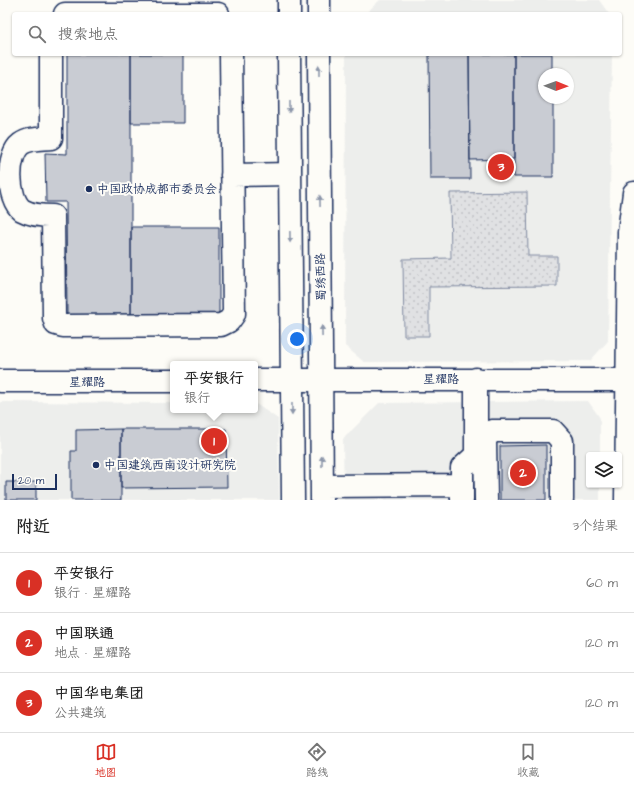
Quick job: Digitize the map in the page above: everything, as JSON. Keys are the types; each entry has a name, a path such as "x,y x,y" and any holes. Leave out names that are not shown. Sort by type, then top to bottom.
{"street":[{"path":"289,0 289,12"},
{"path":"319,0 319,12"},
{"path":"51,56 51,138 37,139 22,144 13,152 5,177 14,199 22,209 36,215 53,216 54,318 56,324 63,326 221,325 229,321 234,314 231,56"},
{"path":"289,56 293,500"},
{"name":"蜀绣西路","path":"319,56 323,380 322,493"},
{"path":"232,175 290,174"},
{"path":"626,500 629,232 634,193"},
{"path":"476,379 486,500"},
{"name":"星耀路","path":"258,380 627,380"},
{"name":"星耀路","path":"0,381 170,381"},
{"path":"322,493 462,492 462,468 476,455 480,439 492,431 553,431 562,441 562,500"}],"shaded area":[{"path":"380,0 599,0 608,12 367,12"},
{"path":"346,56 612,56 608,341 590,361 364,362 345,346"},
{"path":"527,192 528,256 557,256 557,286 429,287 429,336 404,336 403,259 451,258 450,193"},
{"path":"588,401 600,418 600,452 586,452 586,488 600,488 600,500 344,500 343,439 379,403"},
{"name":"中国建筑西南设计研究院","path":"0,402 170,403 170,413 258,413 258,405 278,419 279,500 0,500"}],"building":[{"name":"中国政协成都市委员会","path":"67,56 131,56 131,315 67,315 66,202 46,202 45,153 67,154"},
{"path":"131,56 183,56 183,123 131,123"},
{"path":"429,56 469,56 470,179 430,179"},
{"path":"469,56 514,56 514,159 470,160"},
{"path":"514,56 552,56 552,68 538,68 538,104 553,104 553,177 514,177"},
{"path":"131,227 219,227 219,314 131,315"},
{"name":"中国建筑西南设计研究院","path":"121,429 121,500 71,500 71,451 76,451 76,430"},
{"path":"121,429 226,429 227,487 121,488"},
{"path":"546,445 546,500 500,500 500,446"},
{"path":"6,482 36,482 36,500 6,500"}],"place":[{"name":"中国华电集团","path":"501,167"},
{"name":"中国政协成都市委员会","path":"89,189"},
{"name":"平安银行","path":"214,441"},
{"name":"中国建筑西南设计研究院","path":"96,465"},
{"name":"中国联通","path":"523,473"}]}
